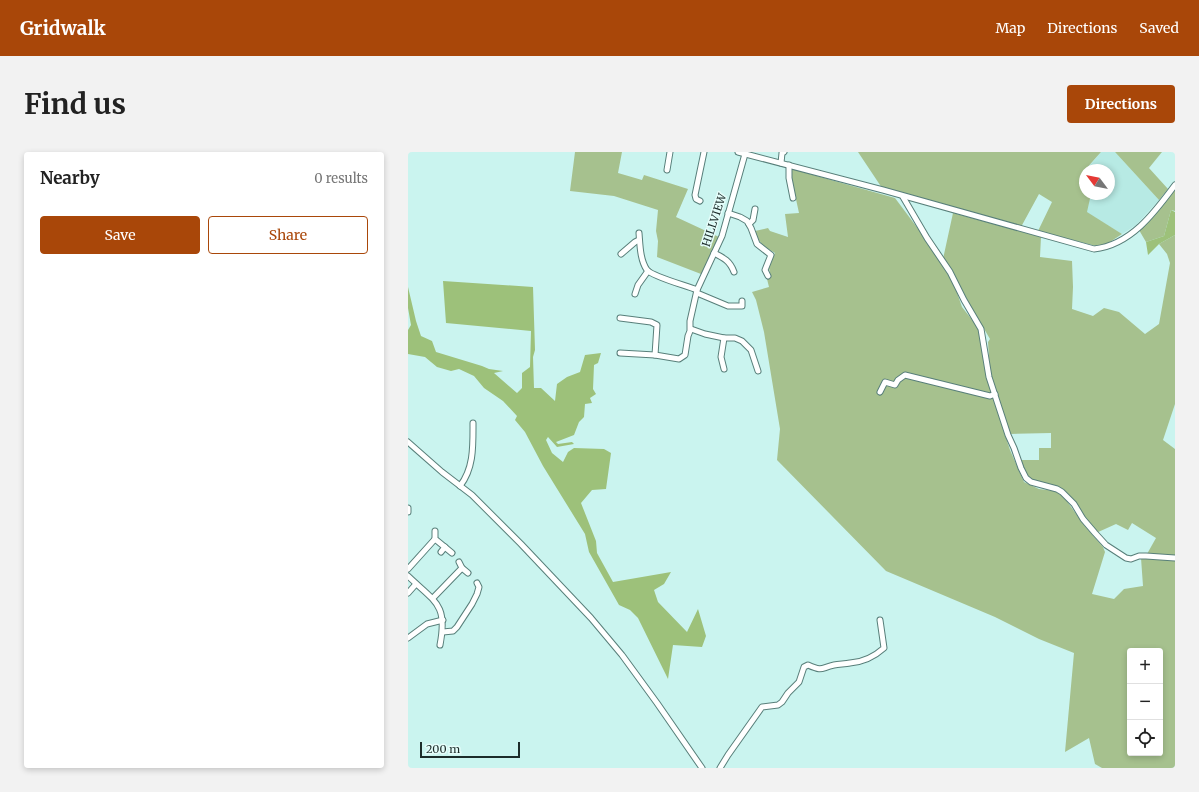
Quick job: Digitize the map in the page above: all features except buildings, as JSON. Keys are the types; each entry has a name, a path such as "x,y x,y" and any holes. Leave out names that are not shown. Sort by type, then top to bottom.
{"street":[{"path":"666,170 670,152"},
{"path":"700,201 696,199 695,195 704,152"},
{"path":"738,152 1094,249 1112,246 1128,236 1149,217 1175,185"},
{"path":"781,163 782,153 784,152"},
{"name":"HILLVIEW","path":"655,355 682,358 687,352 688,336 697,291 722,236 745,154"},
{"path":"789,165 789,178 793,198"},
{"path":"903,197 927,238 950,272 981,329 989,378 1008,436 1024,475 1031,482 1057,489 1062,492 1074,504 1083,519 1106,545 1126,558 1131,559 1139,556 1175,558"},
{"path":"749,224 753,220 755,209"},
{"path":"728,213 740,217 749,224 757,244 771,254 765,270 768,276"},
{"path":"639,233 642,256 648,271 656,276 697,291 731,307 742,306 742,301"},
{"path":"621,254 639,240"},
{"path":"714,253 727,259 734,273"},
{"path":"635,294 638,285 648,271"},
{"path":"620,318 651,322 657,325 655,355 620,353"},
{"path":"690,328 705,334 738,339 746,344 751,350 758,371"},
{"path":"724,338 721,357 724,369"},
{"path":"880,392 885,382 895,385 898,380 905,375 990,396 995,394"},
{"path":"460,486 467,477 471,466 474,423"},
{"path":"408,442 442,472 472,495 591,618 622,655 702,768"},
{"path":"408,569 435,539 435,531"},
{"path":"435,539 452,552"},
{"path":"441,552 445,547"},
{"path":"459,562 462,568 468,573"},
{"path":"433,598 462,568"},
{"path":"408,576 433,598 438,605 443,620 443,632 440,645"},
{"path":"443,632 453,631 457,627 477,594 479,587 477,582"},
{"path":"408,593 416,584"},
{"path":"408,638 427,624 443,620"},
{"path":"720,768 762,707 778,705 782,702 788,693 799,682 804,667 808,665 823,670 834,665 867,660 884,648 880,620"}],"shaded area":[{"path":"1101,152 1115,152 1159,200 1136,225 1122,234 1086,212 1089,200 1115,200 1115,164 1091,164"}],"green space":[{"path":"575,152 622,152 618,173 642,180 644,175 688,189 676,217 719,237 706,267 701,274 657,257 658,241 656,231 658,210 614,196 570,191"},
{"path":"858,152 1101,152 1090,164 1079,164 1079,200 1090,200 1087,212 1122,234 1107,244 1096,246 1038,231 1052,202 1039,194 1021,227 882,188"},
{"path":"1115,152 1162,152 1149,168 1168,189 1159,200"},
{"path":"792,169 895,198 925,238 954,284 962,307 980,330 984,365 993,398 1010,450 1024,482 1039,489 1055,491 1064,497 1084,525 1103,547 1105,552 1092,594 1114,599 1124,589 1143,586 1141,558 1152,557 1175,560 1175,768 1102,768 1095,764 1089,738 1065,752 1074,653 1039,639 995,617 886,571 777,460 780,429 764,332 756,300 752,292 769,287 767,279 771,277 768,264 775,253 760,242 755,231 768,228 770,231 788,237 785,214 799,213 792,181"},
{"path":"1175,189 1175,211 1171,210 1164,236 1146,242 1139,230 1160,209"},
{"path":"1171,210 1175,212 1175,235 1159,244 1148,255 1146,242 1164,236"},
{"path":"953,213 1041,237 1040,257 1072,261 1072,309 1093,316 1104,308 1119,312 1145,334 1159,324 1170,263 1167,254 1159,244 1175,235 1175,404 1163,440 1175,449 1175,557 1147,554 1156,538 1132,523 1128,530 1116,524 1096,533 1068,496 1027,478 1020,460 1039,460 1039,448 1051,448 1051,433 1009,434 990,374 988,342 990,339 943,259"},
{"path":"443,281 533,287 535,350 533,357 534,388 541,388 555,401 557,384 567,377 580,372 585,355 601,353 598,363 594,365 593,389 596,394 590,398 592,403 585,404 584,417 579,422 574,435 556,442 558,444 572,442 574,444 557,447 548,437 546,440 552,453 563,462 568,452 574,448 604,449 611,453 606,489 592,490 581,503 596,541 597,553 613,582 671,572 664,584 654,590 658,602 687,632 698,609 706,636 702,647 673,645 668,679 638,618 630,610 619,605 589,552 585,534 543,466 525,432 515,420 517,416 503,401 484,388 474,376 459,369 451,371 437,367 425,357 408,354 408,330 411,325 408,308 408,287 421,336 432,341 436,352 489,369 503,371 494,373 517,393 522,388 522,373 530,367 531,331 446,323"}]}
